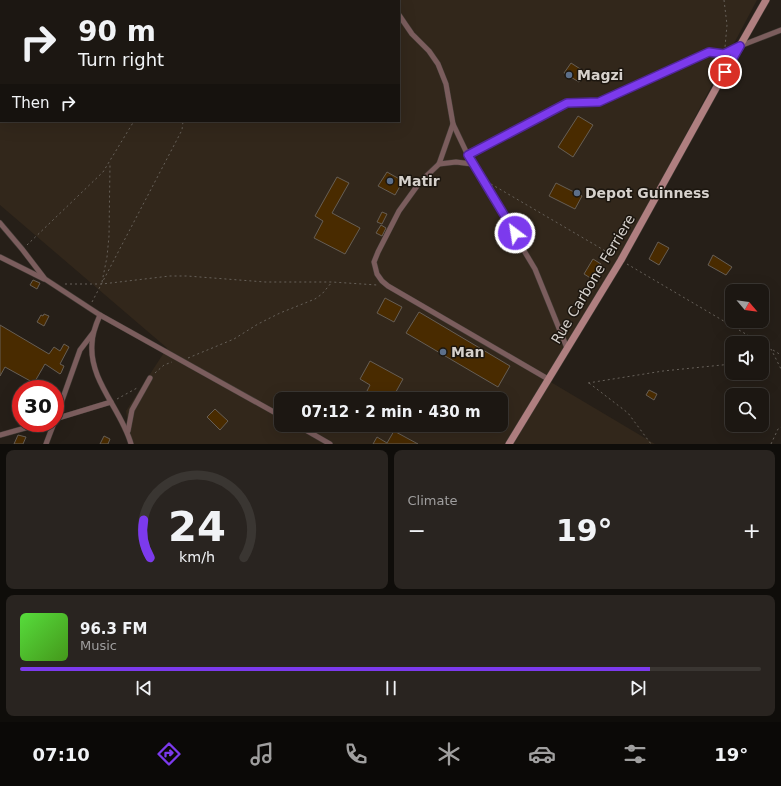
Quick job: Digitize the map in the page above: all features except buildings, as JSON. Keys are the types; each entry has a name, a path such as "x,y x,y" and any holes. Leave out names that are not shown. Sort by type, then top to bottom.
{"street":[{"name":"Rue Carbone Ferriere","path":"510,444 621,260 766,0"},
{"path":"400,16 412,34 429,51 438,64 446,84 453,124 472,164 535,269 567,348"},
{"path":"468,155 567,103 599,102 709,52 724,54 781,30"},
{"path":"453,124 439,164 420,182 399,211 378,252 374,262 377,274 388,286 548,379"},
{"path":"439,164 456,162 472,164"},
{"path":"0,223 45,279"},
{"path":"0,257 45,279 100,315 274,412"},
{"path":"100,315 94,332 92,345 95,366 99,380 128,431 131,444"},
{"path":"64,395 80,350 94,332"},
{"path":"128,431 132,410 150,378"},
{"path":"64,417 111,402"},
{"path":"0,435 12,432"},
{"path":"46,444 50,432"},
{"path":"309,432 330,444"}],"path":[{"path":"724,0 727,25 724,54"},
{"path":"22,249 94,181 110,163 133,122"},
{"path":"88,308 179,136 182,130 183,122"},
{"path":"102,284 109,236 110,163"},
{"path":"53,284 102,284 170,276 187,276 265,282 332,282 388,286"},
{"path":"111,402 135,389 168,363 181,361 234,338 258,324 315,299 322,294 332,282"},
{"path":"771,349 781,355"},
{"path":"771,349 781,369"},
{"path":"651,444 628,413 588,383 663,371 725,365"},
{"path":"771,444 781,427"}],"shaded area":[{"path":"400,0 757,0 596,304 549,381 655,444 131,444 126,411 167,348 0,205 0,122 400,122"}],"place":[{"name":"Magzi","path":"569,75"},
{"name":"Matir","path":"390,181"},
{"name":"Depot Guinness","path":"577,193"},
{"name":"Man","path":"443,352"}],"route":[{"path":"515,233 472,164 468,155 567,103 599,102 709,52 724,54 740,46 725,72"}]}
